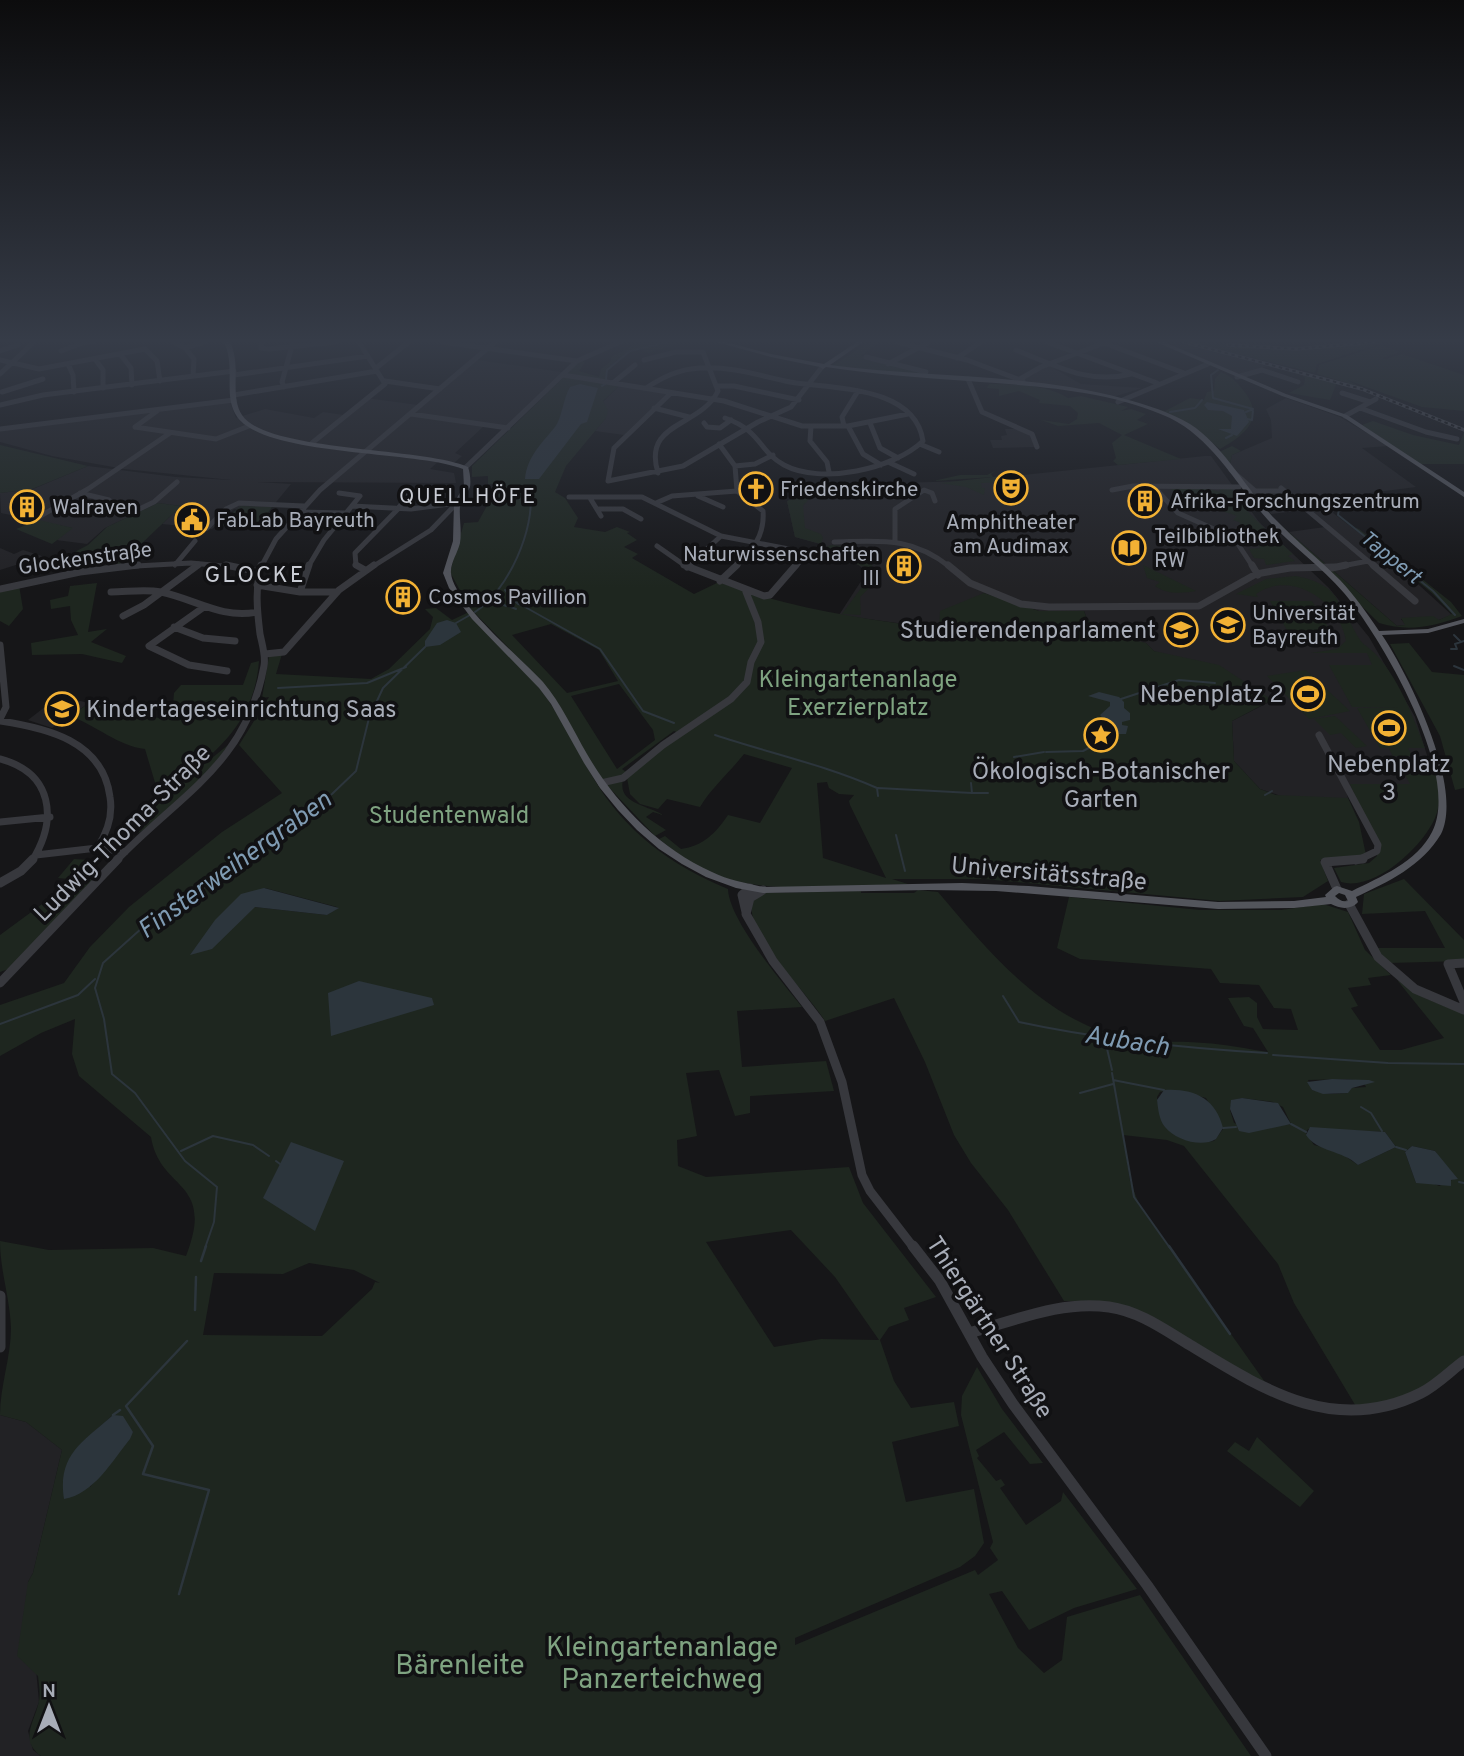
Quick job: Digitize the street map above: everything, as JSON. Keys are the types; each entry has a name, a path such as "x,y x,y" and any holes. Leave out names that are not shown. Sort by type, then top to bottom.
{"main road":[{"path":"1185,424 1215,451 1264,512 1367,616 1382,626 1413,632"},
{"path":"1358,424 1464,495"},
{"path":"249,426 280,437 466,467 467,486 457,503 459,532 447,573 459,597 544,688 601,783 627,813 677,857 700,873 735,886 763,890"},
{"path":"1215,451 1239,487 1267,521 1322,569 1376,633 1444,628 1464,621"},
{"path":"1350,900 1337,889 1330,893 1332,900 1350,900 1415,859 1439,830 1447,802 1443,761 1433,736 1367,616"},
{"path":"1387,650 1386,638 1394,633"},
{"name":"Universitätsstraße","path":"763,890 970,886 1229,907 1273,907 1332,900"}],"street":[{"path":"0,429 42,424"},
{"path":"139,424 135,427 218,439 249,426"},
{"path":"312,443 336,424"},
{"name":"Ludwig-Thoma-Straße","path":"0,983 125,852 220,765 246,725 261,682 265,654 257,612 257,583 259,572 276,539 320,490 361,452 399,424"},
{"path":"480,424 508,428"},
{"path":"466,467 512,424"},
{"path":"638,424 614,448 608,481 683,466 756,424"},
{"path":"658,473 653,458 659,440 678,424"},
{"path":"705,424 707,427 716,428 721,424"},
{"path":"739,424 748,428 784,464 800,470 855,471 881,465 922,445"},
{"path":"802,424 862,424"},
{"path":"870,424 880,448 898,458"},
{"path":"915,424 923,434 922,445"},
{"path":"1009,424 1030,433 1037,447"},
{"path":"1403,424 1428,433 1453,437"},
{"path":"811,426 810,441 825,460 829,472"},
{"path":"846,426 863,454 881,465"},
{"path":"35,519 80,493 170,433"},
{"path":"361,452 374,444"},
{"path":"719,444 735,466 736,487 763,511 764,530 758,542 720,580"},
{"path":"922,445 939,452"},
{"path":"735,466 755,464 773,455"},
{"path":"888,462 914,474"},
{"path":"1231,470 1255,491 1283,489 1415,601"},
{"path":"80,493 109,500 129,514 154,502 177,482"},
{"path":"1112,491 1125,486 1239,487"},
{"path":"656,503 672,496 695,495 736,487"},
{"path":"1156,488 1178,513 1234,538 1259,572"},
{"path":"365,570 356,565 355,553 398,509 411,490"},
{"path":"895,540 895,509 924,490 932,493 935,501"},
{"path":"300,592 308,562 316,548 360,496 339,493"},
{"path":"695,495 723,507"},
{"path":"569,497 629,496 656,503 721,536 835,558"},
{"path":"590,498 600,512 623,509 641,519"},
{"path":"207,528 226,509 239,503 304,506"},
{"path":"352,506 398,509 457,503"},
{"path":"265,654 281,653 292,645 337,592 365,570 424,537 457,503"},
{"path":"299,512 345,513"},
{"path":"687,567 721,536"},
{"path":"834,542 895,540 939,558 970,583 1021,604 1049,607 1186,607 1210,603 1259,572 1322,569 1368,561"},
{"name":"Glockenstraße","path":"175,565 195,541"},
{"path":"657,545 687,567 746,592 764,596 770,595 809,551"},
{"name":"Glockenstraße","path":"0,589 45,577 175,565 228,566 244,572 259,572"},
{"path":"123,616 198,565"},
{"path":"244,572 257,583 300,592 337,592"},
{"path":"111,592 161,592 232,615 257,612"},
{"path":"601,783 623,778 731,699 747,682 751,662 761,642 758,622 746,592"},
{"path":"204,607 149,646 189,665 227,671"},
{"path":"174,627 203,638 235,641"},
{"path":"0,645 6,707 0,720 51,731 71,739 97,759 112,794 110,822 97,848"},
{"path":"1319,734 1378,845 1377,851 1367,859 1325,862 1337,889"},
{"path":"0,759 18,764 37,779 48,803 50,817 49,828 36,855 24,869 0,883"},
{"path":"0,822 50,817"},
{"path":"36,855 97,848 125,852"},
{"name":"Thiergärtner Straße","path":"735,886 746,914 773,961 820,1022 842,1082 862,1175 870,1191 940,1281 1013,1404 1147,1585 1266,1756"},
{"path":"743,902 743,893 750,888"},
{"path":"746,914 750,898 763,890"},
{"path":"1350,900 1370,948 1387,966 1415,989 1464,1010"},
{"path":"1464,963 1448,964 1464,1002"},
{"path":"0,1296 0,1348"},
{"path":"969,1333 1059,1310 1085,1306 1118,1309 1158,1327 1296,1405 1329,1412 1360,1412 1391,1406 1423,1392 1464,1361"}],"shaded area":[{"path":"50,424 514,424 509,429 484,426 455,453 462,456 454,463 439,461 430,469 454,473 456,483 257,482 291,484 272,507 234,509 212,529 162,524 181,506 158,503 105,528 87,544 56,540 72,528 1,513 0,493 33,489 88,466 176,477 231,480 124,469 52,456 0,442 0,430"},
{"path":"557,424 581,424 539,479 525,479 532,456"},
{"path":"601,424 636,424 624,435 595,431"},
{"path":"1231,424 1247,424 1237,436 1218,429 1231,429"},
{"path":"1271,424 1352,424 1389,446 1362,448 1416,487 1339,497 1333,513 1376,546 1452,615 1439,620 1401,619 1406,625 1397,626 1289,532 1325,527 1305,510 1271,514 1230,464 1232,455 1272,438"},
{"path":"1005,429 1020,429 1031,434 1036,447 993,448 990,440 1002,440 1001,436 1007,435"},
{"name":"Universität Bayreuth","path":"1211,456 1259,522 1329,588 1369,637 1415,717 1438,790 1346,791 1348,798 1310,798 1284,797 1260,789 1234,761 1232,721 1271,701 1154,651 1146,643 1111,639 1087,619 1084,611 1039,611 984,593 940,629 839,615 867,572 857,564 817,551 823,549 820,544 795,537 787,501 796,498 794,486 966,481"},
{"path":"0,548 14,554 23,550 45,557 44,572 19,564 0,570"},
{"path":"447,620 456,623 461,632 440,645 425,647 425,641 437,623"},
{"path":"1099,692 1119,697 1124,702 1124,708 1130,713 1130,720 1122,722 1122,725 1128,726 1126,734 1116,734 1100,715 1110,706 1110,702 1088,696"},
{"name":"Kindertageseinrichtung Saas","path":"59,696 89,703 52,728 28,720"},
{"path":"264,888 339,908 327,915 255,907 212,949 190,955 215,920 241,894"},
{"path":"359,981 432,998 434,1005 331,1036 328,993"},
{"path":"1332,1079 1375,1082 1352,1088 1348,1093 1323,1094 1312,1090 1307,1082"},
{"path":"1164,1090 1194,1093 1209,1102 1223,1128 1216,1139 1196,1143 1169,1132 1161,1121 1157,1100"},
{"path":"1242,1098 1278,1103 1291,1124 1249,1133 1239,1131 1230,1109 1231,1100"},
{"path":"1310,1127 1385,1132 1396,1147 1358,1165 1345,1156 1311,1141 1306,1135"},
{"path":"291,1142 344,1161 315,1231 263,1198"},
{"path":"1412,1146 1435,1151 1458,1179 1451,1180 1451,1186 1416,1183 1405,1152"},
{"path":"0,1415 26,1422 62,1450 33,1573 28,1582 39,1702 28,1731 33,1750 41,1756 0,1756"},
{"path":"113,1415 123,1416 133,1432 130,1439 93,1484 75,1496 64,1499 63,1484 69,1460 83,1441"}],"green space":[{"name":"Kleingartenanlage Exerzierplatz","path":"515,424 601,424 566,466 555,492 565,498 578,518 574,527 605,532 617,527 630,532 627,533 637,540 624,547 638,554 632,558 694,594 719,582 800,606 939,629 940,611 984,593 1039,611 1084,611 1087,619 1111,639 1130,639 1146,643 1154,651 1219,665 1272,700 1232,721 1234,761 1260,789 1276,795 1348,798 1359,822 1366,855 1348,860 1320,860 1328,881 1303,897 1220,901 984,879 892,879 908,884 798,888 742,882 717,876 690,862 659,839 665,836 681,849 708,838 728,815 760,823 792,768 744,754 700,807 667,799 658,809 640,804 630,794 627,778 678,733 674,731 622,769 626,772 623,790 626,796 639,805 663,815 653,812 646,817 666,830 655,836 601,779 537,677 469,607 450,572 464,523 478,522 499,484 488,484 488,476 472,477 472,466","holes":["551,624 599,650 618,681 567,693 512,635","619,684 653,730 655,740 617,769 571,696","827,782 829,788 839,794 854,795 849,801 850,805 886,878 823,858 817,783"]},
{"path":"1052,424 1086,424 1058,426"},
{"path":"1101,424 1148,424 1124,435 1181,459 1118,465 1113,461 1116,458 1112,443 1122,435"},
{"path":"1187,424 1250,424 1236,439 1220,449"},
{"path":"1381,424 1413,435 1459,445 1464,432 1464,464 1420,464 1362,425"},
{"path":"0,445 88,466 32,489 0,493"},
{"path":"1232,446 1241,451 1232,455 1230,464 1275,520 1397,626 1405,625 1401,618 1433,616 1439,620 1452,614 1433,594 1353,527 1451,602 1462,616 1420,627 1400,627 1379,623 1273,520 1219,452"},
{"path":"997,470 991,474 993,477 933,481 960,475 987,475"},
{"path":"1001,476 1008,485 1003,482 981,483 982,488 985,488 984,495 966,487 940,483"},
{"path":"1205,488 1220,492 1219,489 1232,489 1252,516 1293,554 1288,556 1295,561 1266,565 1264,559 1254,558 1249,549 1260,548 1251,533 1237,527 1241,523 1233,520 1237,516 1206,505 1202,497 1192,492 1175,493 1171,489"},
{"path":"802,495 808,500 803,506 805,528 821,534 821,544 795,537 787,501"},
{"path":"158,503 181,506 117,567 113,567 114,562 93,561 44,568 88,545 107,527"},
{"path":"241,506 272,507 258,527 216,526"},
{"path":"39,520 73,528 52,544 16,529"},
{"path":"831,545 869,549 875,582 860,597 861,615 842,614 870,576 865,567 817,551"},
{"path":"1143,565 1196,591 1175,593 1160,589 1155,586 1160,582 1147,578"},
{"path":"1296,576 1317,582 1335,595 1340,609 1359,638 1376,654 1394,678 1425,748 1408,748 1412,756 1393,756 1389,749 1398,748 1380,748 1357,708 1398,707 1352,707 1329,665 1372,665 1367,653 1311,653 1337,649 1346,641 1342,627 1324,602 1299,588 1284,585 1270,587 1256,594 1258,597 1236,594 1266,579"},
{"path":"97,583 88,632 107,629 91,642 126,656 122,663 82,654 32,655 31,643 78,635 71,620 70,606 51,609 50,600 68,596 70,586"},
{"path":"19,585 23,609 9,626 0,621 0,591"},
{"path":"1270,601 1312,601 1334,637 1291,637"},
{"path":"436,608 452,620 469,612 510,654 548,700 594,779 620,815 635,831 669,858 728,889 737,917 747,933 802,1007 737,1011 742,1067 826,1061 834,1091 750,1096 750,1113 735,1116 719,1070 686,1073 697,1136 677,1140 678,1166 706,1177 849,1167 863,1203 936,1297 904,1308 909,1320 889,1327 880,1340 894,1381 911,1408 954,1402 959,1426 892,1442 906,1502 974,1489 984,1543 975,1556 960,1567 795,1638 795,1645 975,1570 978,1575 998,1560 990,1548 993,1542 961,1415 962,1396 977,1367 1002,1409 1043,1463 1030,1464 1004,1432 976,1450 979,1456 977,1458 996,1481 1001,1479 1005,1485 1000,1488 1026,1525 1061,1501 1063,1492 1137,1589 1074,1608 1029,1630 1002,1591 989,1594 1018,1648 1044,1673 1062,1660 1067,1617 1140,1595 1251,1756 41,1756 35,1750 31,1744 30,1732 39,1702 38,1676 17,1656 28,1582 33,1573 62,1450 26,1422 0,1415 11,1328 0,1241 49,1250 153,1248 186,1256 193,1231 194,1213 183,1188 156,1155 151,1137 79,1076 72,1054 75,1019 41,1033 0,1056 0,1005 64,983 90,947 129,907 222,832 282,793 239,745 269,697 262,698 269,656 282,654 276,674 371,679 389,669 430,629 433,617 425,609","holes":["265,888 338,908 327,915 255,907","791,1230 835,1277 879,1340 821,1339 774,1347 706,1242","309,1263 354,1270 380,1283 375,1282 372,1289 322,1336 203,1335 214,1273 283,1274","113,1415 133,1432 90,1487 93,1433"]},
{"path":"1409,643 1432,672 1464,675 1464,788 1455,790 1440,736 1390,644"},
{"path":"259,661 255,685 238,724 211,755 159,796 145,749 117,740 71,716 89,703 163,719 173,705 174,693 181,685 243,685 251,663"},
{"name":"Nebenplatz 2","path":"1306,670 1350,711 1309,719 1267,676"},
{"path":"1335,716 1367,746 1356,748 1341,733 1330,735 1314,719"},
{"path":"228,745 193,787 159,818 126,840 113,845 105,842 109,835 135,830 142,825 153,806"},
{"path":"1401,767 1438,769 1439,800 1435,818 1409,853 1383,874 1354,883 1341,882 1334,868 1369,863 1377,856 1372,836 1350,784 1410,784"},
{"path":"74,859 90,860 95,866 95,879 11,968 0,972 0,935 64,888 69,879 58,878"},
{"path":"1404,879 1464,940 1464,961 1389,963 1376,948 1445,948 1425,911 1362,914 1364,894"},
{"path":"918,890 938,892 976,937 1018,979 1065,1014 1091,1027 1130,1039 1193,1042 1268,1052 1253,1028 1244,1026 1228,998 1249,997 1257,1003 1257,1017 1263,1029 1298,1030 1291,1009 1274,1008 1259,985 1220,983 1211,969 1080,959 1057,948 1069,897 1200,910 1281,910 1323,904 1348,912 1365,950 1391,975 1368,978 1371,985 1348,988 1358,1006 1351,1008 1380,1050 1401,1050 1444,1038 1397,980 1427,999 1464,1014 1464,1361 1423,1392 1360,1413 1294,1303 1278,1264 1184,1146 1167,1140 1123,1135 1130,1181 1139,1204 1272,1392 1199,1348 1144,1321 1090,1303 1064,1301 1008,1210 971,1163 954,1135 925,1062 894,998 825,1021 766,945 752,913 752,898 766,893 914,893","holes":["1308,1080 1363,1081 1366,1087 1352,1088 1347,1093 1329,1094 1312,1090","1172,1090 1206,1098 1223,1129 1214,1141 1202,1142 1183,1138 1175,1133 1163,1118 1157,1097 1160,1092","1242,1098 1273,1102 1283,1107 1291,1124 1257,1129 1234,1123 1230,1110 1232,1100","1308,1129 1385,1132 1396,1147 1358,1165 1338,1151 1314,1145 1306,1133","1412,1146 1435,1151 1454,1179 1439,1186 1430,1182 1416,1183 1405,1152"]},
{"path":"1257,1437 1314,1491 1300,1507 1227,1451 1235,1442 1249,1451"}],"waterway":[{"path":"1226,438 1232,435"},
{"name":"Aubach","path":"475,612 498,589 517,557 529,522 530,490"},
{"name":"Tappert","path":"1341,497 1338,515 1433,591 1455,615"},
{"name":"Aubach","path":"505,590 517,603"},
{"path":"494,600 506,606"},
{"name":"Aubach","path":"518,604 522,605"},
{"path":"508,606 516,609"},
{"name":"Aubach","path":"525,607 600,649 643,711 674,723"},
{"name":"Finsterweihergraben","path":"456,623 470,615"},
{"name":"Tappert","path":"1454,635 1461,642"},
{"path":"1451,649 1457,649 1455,644 1461,642"},
{"name":"Finsterweihergraben","path":"403,668 425,647"},
{"path":"1454,666 1464,670"},
{"name":"Finsterweihergraben","path":"205,1248 214,1222 217,1187 185,1161 135,1093 112,1074 104,1019 95,988 103,963 152,919 197,894 250,847 332,794 356,771 369,718 383,688 403,668"},
{"path":"278,688 367,683 403,668"},
{"path":"1121,699 1179,680 1215,683"},
{"path":"1100,741 1116,734"},
{"name":"Aubach","path":"715,735 857,780 877,788 878,796"},
{"path":"1046,752 1083,751 1098,743"},
{"path":"1014,757 1044,752"},
{"path":"971,783 972,793"},
{"path":"878,788 972,793"},
{"path":"1265,795 1272,791"},
{"path":"972,793 988,793"},
{"name":"Aubach","path":"896,835 905,871"},
{"path":"0,1024 78,995 95,979"},
{"name":"Aubach","path":"1003,996 1019,1022 1143,1042 1267,1053"},
{"path":"1105,1040 1112,1070"},
{"name":"Aubach","path":"1273,1055 1388,1063 1464,1064"},
{"path":"1112,1073 1113,1080"},
{"path":"1113,1080 1164,1090"},
{"path":"1113,1080 1134,1197 1170,1248"},
{"path":"1080,1093 1113,1084"},
{"path":"1361,1107 1371,1113 1382,1131"},
{"path":"1291,1124 1306,1132"},
{"path":"1223,1128 1236,1127"},
{"path":"181,1151 213,1136 253,1145 269,1156"},
{"path":"1396,1147 1406,1150"},
{"path":"276,1161 280,1164"},
{"path":"1459,1182 1464,1183"},
{"name":"Finsterweihergraben","path":"201,1261 206,1246"},
{"path":"1169,1246 1230,1334"},
{"name":"Finsterweihergraben","path":"195,1310 196,1277"},
{"path":"179,1594 209,1490 143,1474 153,1446 126,1406 187,1341"},
{"name":"Finsterweihergraben","path":"113,1415 120,1410"}],"railway":[{"path":"1449,424 1464,430"}],"place":[{"name":"Amphitheater am Audimax","path":"1011,488"},
{"name":"Friedenskirche","path":"756,489"},
{"name":"Afrika-Forschungszentrum","path":"1145,501"},
{"name":"Walraven","path":"27,507"},
{"name":"FabLab Bayreuth","path":"192,520"},
{"name":"Teilbibliothek RW","path":"1129,548"},
{"name":"Naturwissenschaften III","path":"904,566"},
{"name":"Cosmos Pavillion","path":"403,597"},
{"name":"Universität Bayreuth","path":"1228,625"},
{"name":"Studierendenparlament","path":"1181,630"},
{"name":"Nebenplatz 2","path":"1308,694"},
{"name":"Kindertageseinrichtung Saas","path":"62,709"},
{"name":"Nebenplatz 3","path":"1389,728"},
{"name":"Ökologisch-Botanischer Garten","path":"1101,735"}],"district":[{"name":"QUELLHÖFE","path":"468,496"},
{"name":"GLOCKE","path":"255,574"}],"park label":[{"name":"Studentenwald","path":"449,815"},
{"name":"Kleingartenanlage Panzerteichweg","path":"662,1662"},
{"name":"Bärenleite","path":"460,1664"}]}
